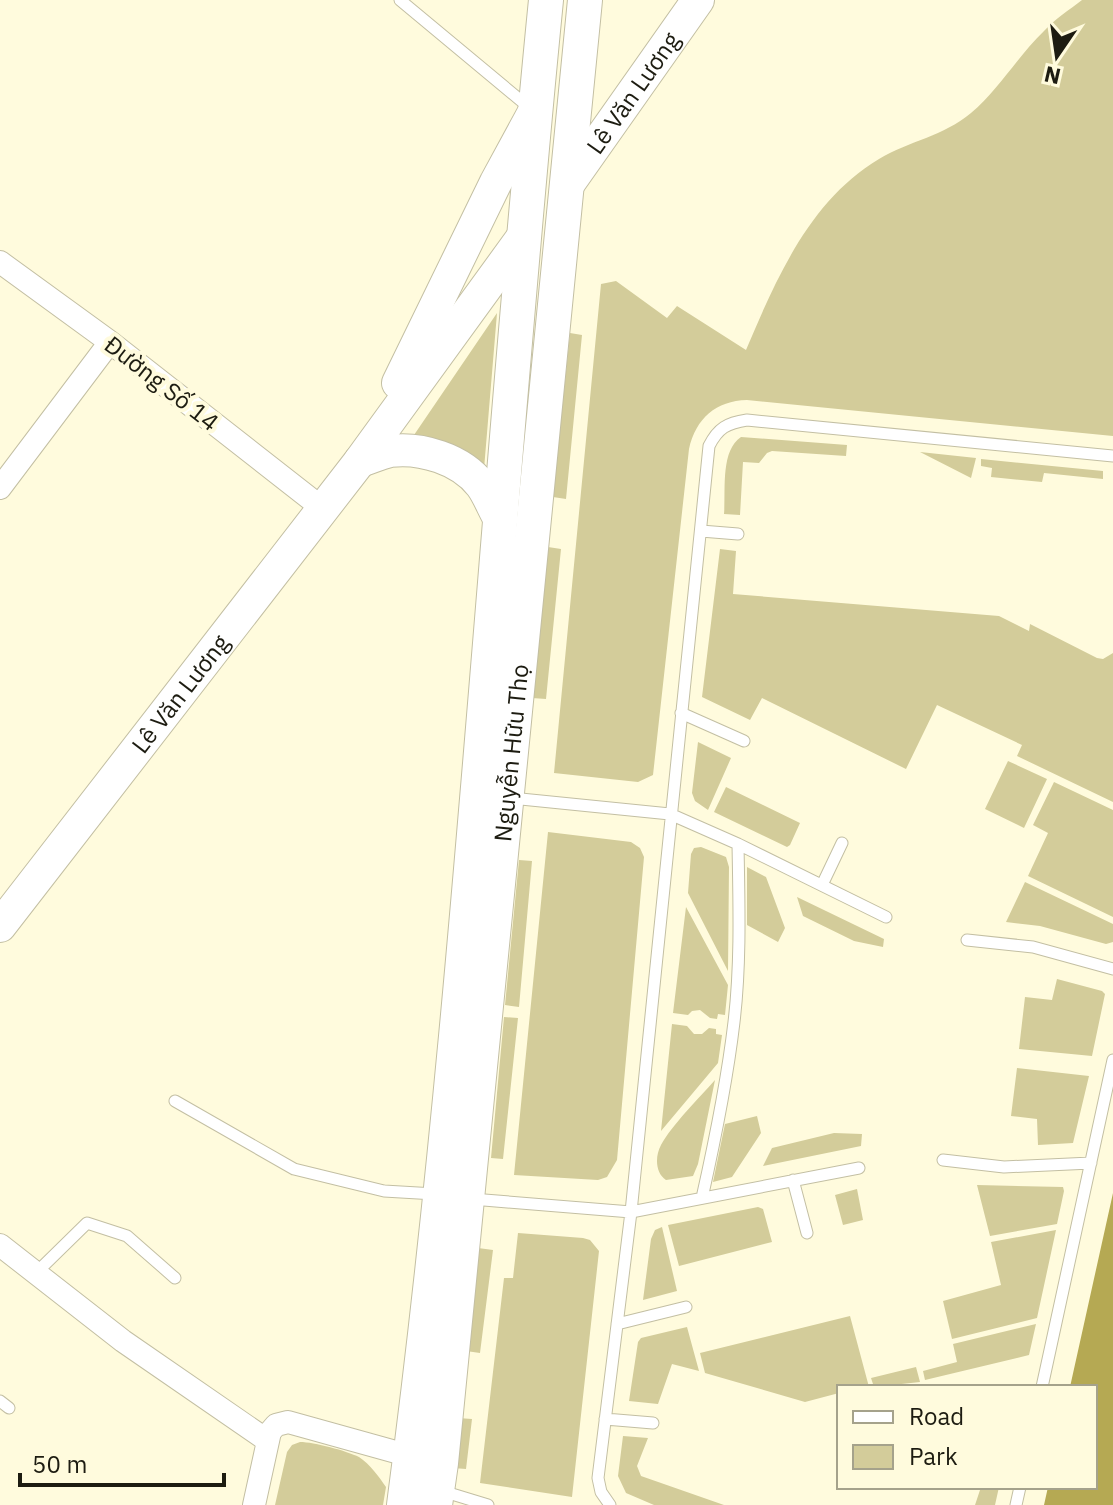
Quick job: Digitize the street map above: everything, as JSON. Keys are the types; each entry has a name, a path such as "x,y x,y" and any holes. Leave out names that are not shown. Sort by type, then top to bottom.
{"main road":[{"name":"Nguyễn Hữu Thọ","path":"404,1505 431,1478 454,1197 476,805 522,238 546,0"},
{"name":"Nguyễn Hữu Thọ","path":"454,1197 508,798 585,0"}],"street":[{"name":"Lê Văn Lương","path":"567,186 698,0"},
{"name":"Lê Văn Lương","path":"360,461 496,182 534,112"},
{"name":"Lê Văn Lương","path":"0,926 360,461 522,238"},
{"name":"Đường Số 14","path":"0,262 110,342 322,508"},
{"path":"0,488 110,342"},
{"path":"360,461 388,451 414,450 439,457 463,469 481,485 499,518"},
{"path":"0,1245 123,1341 268,1441"},
{"path":"254,1505 270,1432 276,1425 288,1422 431,1478"}],"lane":[{"path":"400,0 534,112"},
{"path":"610,1505 601,1492 598,1478 631,1212 709,446 716,432 730,422 747,420 1113,456"},
{"path":"701,531 738,534"},
{"path":"681,713 744,741"},
{"path":"508,798 670,814 886,917"},
{"path":"822,885 842,843"},
{"path":"702,1198 721,1108 734,1022 739,944 738,844"},
{"path":"967,940 1033,947 1113,969"},
{"path":"1042,1385 1113,1060"},
{"path":"175,1101 294,1169 384,1191 631,1212 859,1168"},
{"path":"943,1160 1004,1167 1091,1163"},
{"path":"793,1180 807,1233"},
{"path":"36,1273 87,1223 127,1236 175,1278"},
{"path":"617,1324 686,1307"},
{"path":"605,1419 653,1423"},
{"path":"431,1478 488,1505"}],"green space":[{"path":"1082,0 1113,0 1113,436 747,400 717,408 702,420 689,449 653,775 638,782 554,773 601,284 616,281 667,318 677,306 746,350 783,269 833,196 879,159 961,121 991,94 1048,27"},
{"path":"497,313 484,469 414,435"},
{"path":"570,333 582,335 566,499 553,497"},
{"path":"741,437 847,445 846,456 772,451 759,463 743,462 740,515 724,514 727,461 734,443"},
{"path":"920,452 976,458 971,478"},
{"path":"981,459 1103,471 1103,479 1044,473 1042,482 991,477 992,468 981,466"},
{"path":"548,547 561,549 546,699 532,698"},
{"path":"720,549 736,551 733,594 999,616 1029,631 1030,624 1097,658 1103,659 1113,653 1113,802 1017,756 1022,745 937,705 906,769 762,698 750,720 702,697"},
{"path":"698,742 731,758 708,810 695,801 692,793"},
{"path":"1008,761 1047,779 1024,828 985,809"},
{"path":"1054,782 1113,810 1113,917 1028,876 1048,833 1033,825"},
{"path":"726,787 800,823 790,845 787,847 714,812"},
{"path":"548,832 631,842 640,848 644,857 617,1160 607,1177 598,1180 514,1175"},
{"path":"701,847 726,857 729,867 728,971 688,893 691,854 694,848"},
{"path":"519,860 532,861 519,1007 505,1005"},
{"path":"747,867 766,877 785,928 778,942 747,925"},
{"path":"1025,882 1113,924 1113,942 1106,944 1040,926 1006,922"},
{"path":"797,897 884,939 883,947 854,941 803,916"},
{"path":"686,907 728,985 725,1015 718,1014 717,1019 700,1010 688,1015 673,1013"},
{"path":"1057,979 1105,994 1092,1056 1019,1049 1025,997 1052,1000"},
{"path":"504,1017 518,1018 503,1159 491,1158"},
{"path":"672,1024 687,1026 694,1034 702,1034 709,1028 716,1029 716,1034 722,1035 718,1063 661,1131"},
{"path":"1017,1068 1089,1076 1073,1143 1038,1145 1037,1119 1011,1116"},
{"path":"715,1080 693,1176 666,1180 657,1164 661,1145"},
{"path":"757,1116 761,1133 732,1177 713,1182 725,1124"},
{"path":"834,1133 862,1134 861,1146 763,1166 772,1148"},
{"path":"977,1185 1063,1187 1057,1224 990,1236"},
{"path":"857,1189 863,1220 843,1225 835,1195"},
{"path":"758,1207 763,1209 772,1242 679,1266 668,1225"},
{"path":"662,1227 677,1291 643,1300 651,1239 655,1230"},
{"path":"1056,1230 1037,1318 952,1339 943,1301 1001,1285 991,1242"},
{"path":"518,1233 583,1238 590,1240 599,1251 572,1497 480,1483 504,1278 513,1278"},
{"path":"478,1248 493,1250 480,1353 466,1351"},
{"path":"850,1316 868,1385 837,1385 837,1394 805,1402 705,1373 700,1353"},
{"path":"1036,1324 1029,1355 925,1380 923,1371 957,1362 953,1344"},
{"path":"687,1327 699,1371 672,1364 658,1404 629,1401 641,1338"},
{"path":"916,1367 920,1382 873,1385 871,1378"},
{"path":"458,1418 472,1419 466,1469 453,1468"},
{"path":"623,1436 648,1438 637,1466 641,1476 724,1505 654,1505 626,1493 618,1476"},
{"path":"300,1442 339,1450 363,1460 386,1487 383,1505 275,1505 287,1452 292,1445"},
{"path":"980,1489 999,1489 995,1505 975,1505"}],"shaded area":[{"path":"1113,1193 1113,1505 1044,1505 1048,1489 1097,1489 1097,1385 1070,1385"}]}
